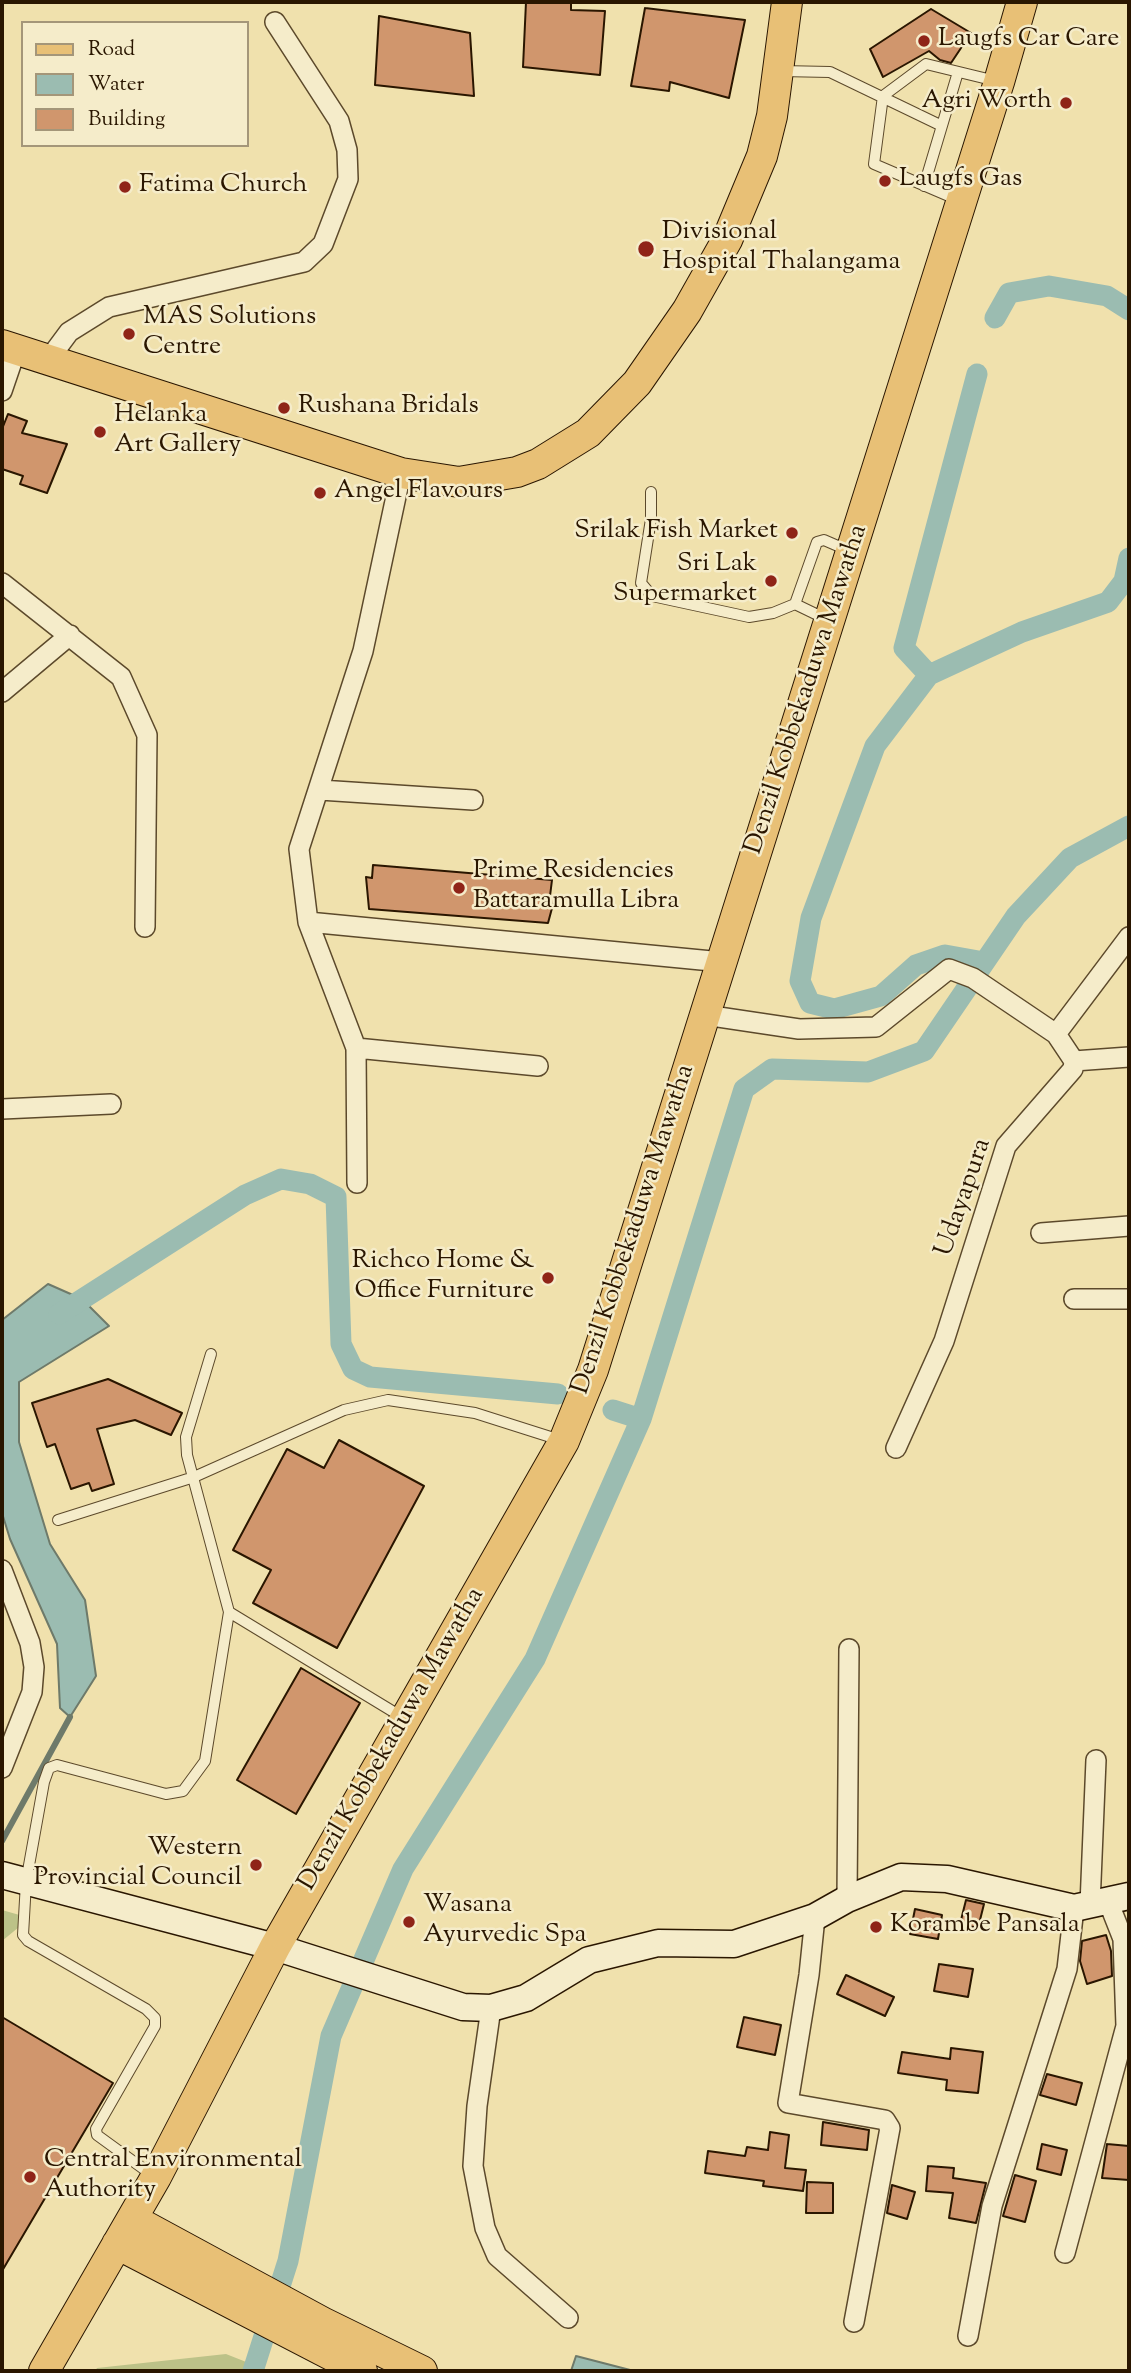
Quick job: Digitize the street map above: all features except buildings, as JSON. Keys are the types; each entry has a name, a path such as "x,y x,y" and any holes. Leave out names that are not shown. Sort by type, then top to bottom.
{"main road":[{"path":"9,347 401,473 459,482 517,472 567,448 612,411 658,356 727,240 762,156 780,71 787,2"},
{"name":"Denzil Kobbekaduwa Mawatha","path":"44,2371 156,2177 275,1947 564,1441 593,1370 962,202 1022,2"},
{"path":"132,2219 242,2295 314,2334 362,2371"},
{"path":"117,2244 242,2295"},
{"path":"314,2334 422,2371"}],"street":[{"path":"49,359 69,332 109,307 304,262 323,244 348,179 347,150 339,121 275,22"},
{"path":"2,391 9,347"},
{"path":"357,1182 356,1048 308,922 299,849 363,651 401,473"},
{"path":"2,583 121,677 146,735 145,928"},
{"path":"2,692 70,635"},
{"path":"320,790 473,800"},
{"path":"308,922 722,962"},
{"path":"1056,1034 1129,937"},
{"path":"705,1015 799,1029 876,1027 949,969 973,978 1056,1034 1074,1061 1129,1056"},
{"path":"356,1048 538,1066"},
{"name":"Udayapura","path":"896,1448 944,1341 1006,1146 1073,1069 1074,1061"},
{"path":"2,1109 111,1104"},
{"path":"1041,1233 1129,1226"},
{"path":"1074,1299 1129,1299"},
{"path":"2,1570 30,1643 34,1667 33,1692 2,1768"},
{"path":"847,1899 849,1649"},
{"path":"968,2336 992,2206 1067,1969 1101,1902 1096,1760"},
{"path":"12,1878 275,1947 463,2007 491,2008 526,1997 589,1960 658,1943 734,1944 815,1917 847,1899 901,1877 947,1879 1101,1902 1126,1940 1126,2026 1065,2253"},
{"path":"815,1917 809,1975 788,2103 885,2120 890,2128 854,2322"},
{"path":"491,2008 477,2106 473,2166 485,2228 497,2256 568,2318"}],"lane":[{"path":"962,202 874,164 883,96 926,64 999,82"},
{"path":"780,71 830,72 940,125"},
{"path":"924,186 940,125 958,72"},
{"path":"651,492 651,519 641,583 652,596 749,617 773,613 795,604 830,620"},
{"path":"795,604 817,542 824,540 851,552"},
{"path":"156,2177 97,2135 96,2129 155,2026 155,2018 146,2009 36,1949 23,1935 12,1878 49,1768 57,1765 166,1794 183,1791 205,1761 229,1612 186,1437 211,1354"},
{"path":"58,1520 194,1477 344,1410 388,1400 475,1413 564,1441"},
{"path":"229,1612 405,1719"}],"green space":[{"path":"2,1910 30,1918 2,1941"},
{"path":"226,2354 269,2371 95,2371 97,2368"}],"water":[{"path":"48,1284 82,1299 109,1326 19,1382 19,1442 50,1544 85,1600 96,1676 70,1717 60,1708 57,1644 10,1539 2,1513 2,1320"},
{"path":"576,2356 634,2371 571,2371"}],"waterway":[{"path":"995,318 1009,293 1049,286 1107,296 1129,310"},
{"path":"929,675 904,648 977,374"},
{"path":"1124,581 1129,558"},
{"path":"984,962 945,955 916,965 881,996 834,1009 810,1003 800,981 811,918 875,746 929,675 1022,632 1108,602 1124,581 1129,583"},
{"path":"253,2371 288,2261 331,2036 403,1869 535,1659 641,1419 744,1089 772,1069 868,1072 924,1051 1016,916 1070,858 1129,826"},
{"path":"59,1314 245,1195 281,1179 310,1184 336,1197 341,1344 353,1369 370,1377 558,1394"},
{"path":"613,1410 641,1419"},
{"path":"2,1841 70,1717"}],"place":[{"name":"Laugfs Car Care","path":"924,41"},
{"name":"Agri Worth","path":"1066,103"},
{"name":"Laugfs Gas","path":"885,181"},
{"name":"Fatima Church","path":"125,187"},
{"name":"Divisional Hospital Thalangama","path":"646,249"},
{"name":"MAS Solutions Centre","path":"129,334"},
{"name":"Rushana Bridals","path":"284,408"},
{"name":"Helanka Art Gallery","path":"100,432"},
{"name":"Angel Flavours","path":"320,493"},
{"name":"Srilak Fish Market","path":"792,533"},
{"name":"Sri Lak Supermarket","path":"771,581"},
{"name":"Prime Residencies Battaramulla Libra","path":"459,888"},
{"name":"Richco Home & Office Furniture","path":"548,1278"},
{"name":"Western Provincial Council","path":"256,1865"},
{"name":"Wasana Ayurvedic Spa","path":"409,1922"},
{"name":"Korambe Pansala","path":"876,1927"},
{"name":"Central Environmental Authority","path":"30,2177"}]}
